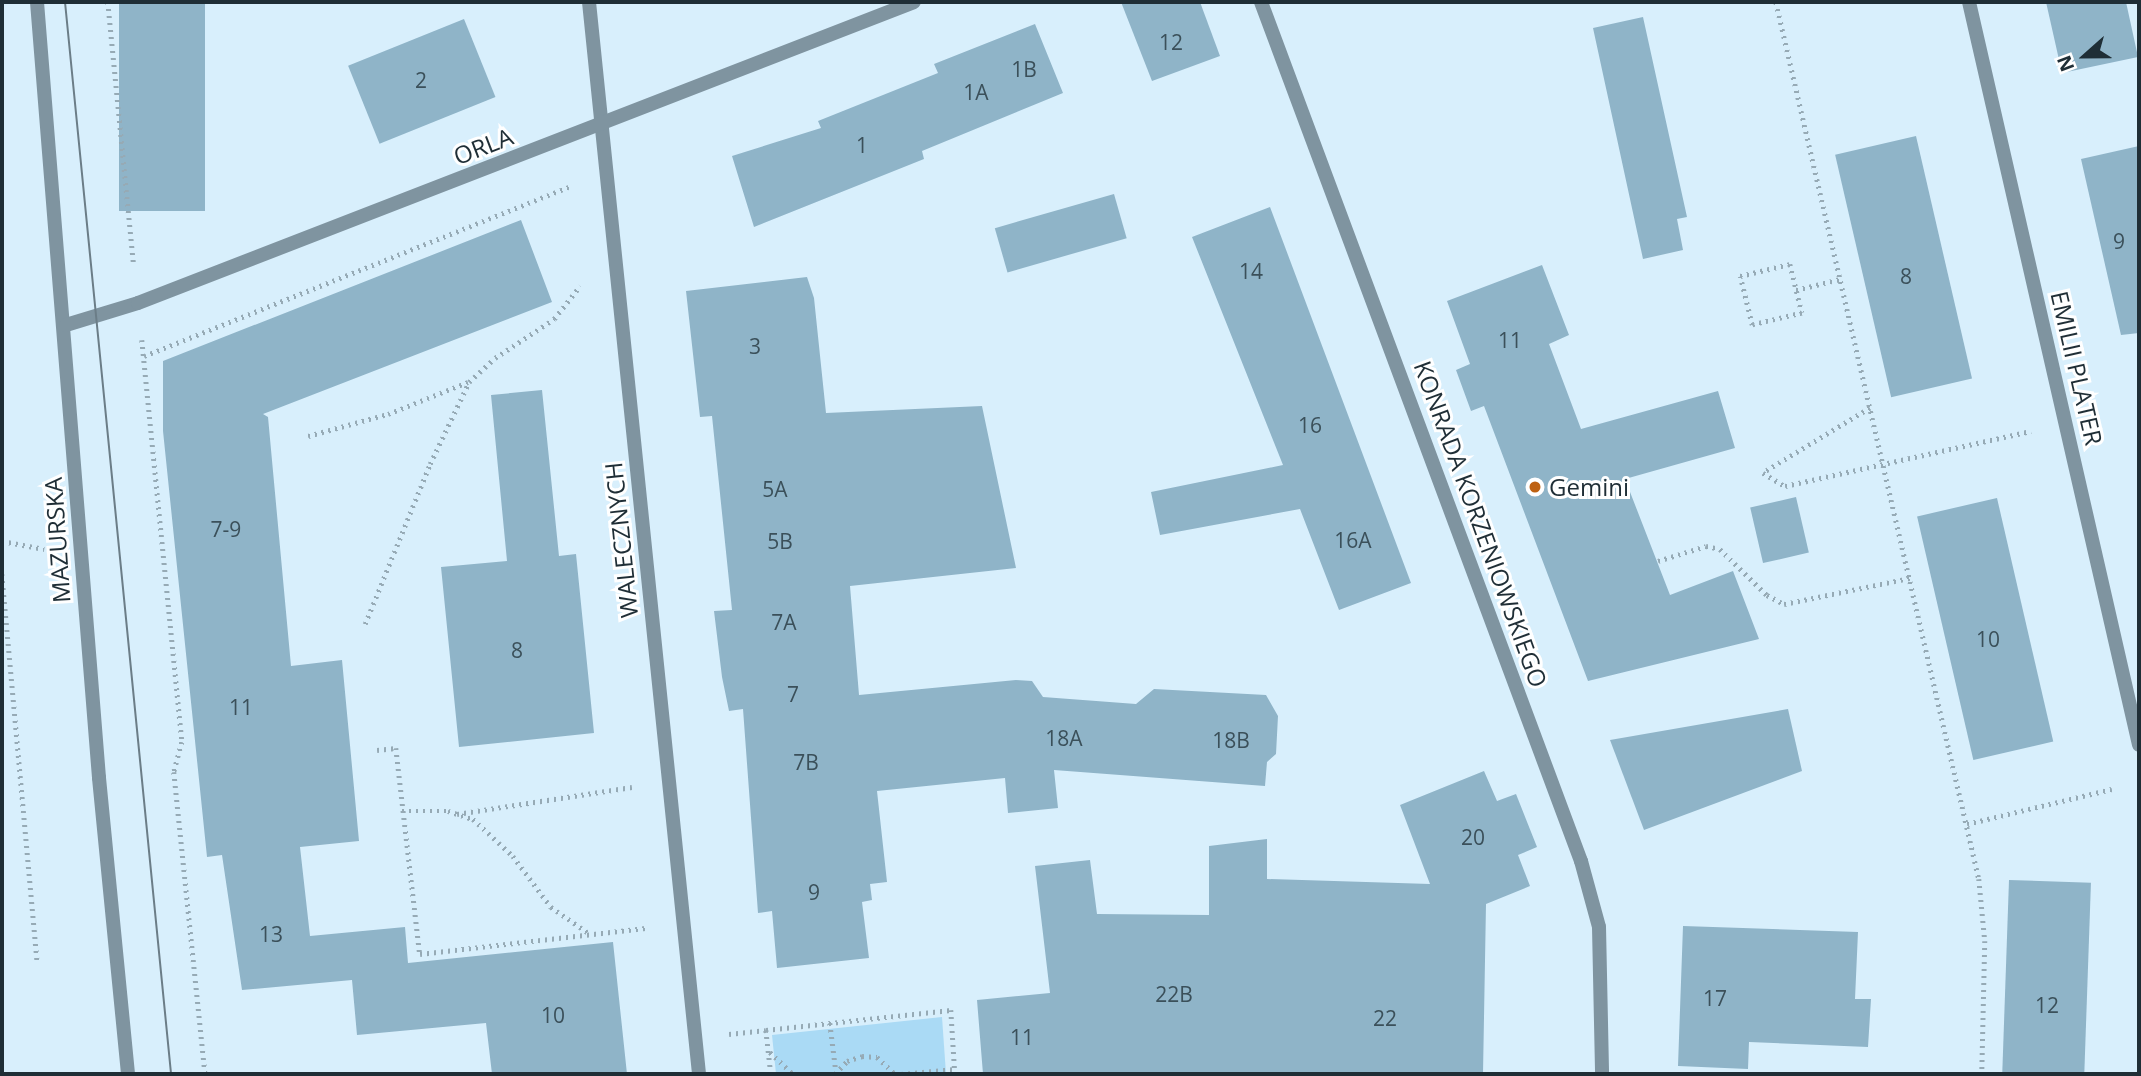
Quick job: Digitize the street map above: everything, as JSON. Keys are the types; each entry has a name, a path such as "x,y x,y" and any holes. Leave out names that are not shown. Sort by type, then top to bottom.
{"street":[{"name":"MAZURSKA","path":"37,2 66,325 77,523 128,1074"},
{"name":"WALECZNYCH","path":"589,2 699,1074"},
{"name":"ORLA","path":"66,325 138,303 914,2"},
{"name":"KONRADA KORZENIOWSKIEGO","path":"1261,2 1581,861 1599,927 1602,1074"},
{"name":"EMILII PLATER","path":"1969,2 2139,745"}],"path":[{"path":"108,2 182,742 174,772 205,1074"},
{"path":"1776,2 1979,879 1985,941 1982,1074"},
{"path":"144,356 607,171"},
{"path":"1790,264 1796,290 1802,313 1752,325 1740,276 1790,264"},
{"path":"1796,290 1840,279"},
{"path":"308,436 388,414 469,382 495,358 554,319 581,286"},
{"path":"365,624 430,464 469,382"},
{"path":"1870,408 1763,473 1786,486 2032,431"},
{"path":"2,541 48,550"},
{"path":"1658,561 1706,546 1720,548 1767,595 1784,604 1910,578"},
{"path":"2,574 37,962"},
{"path":"377,750 396,748 420,954 646,928"},
{"path":"402,811 456,814 632,787"},
{"path":"1967,824 2112,789"},
{"path":"456,814 473,819 513,856 551,907 591,934"},
{"path":"721,1035 951,1010 955,1071 901,1074"},
{"path":"830,1023 836,1073"},
{"path":"766,1030 771,1074"},
{"path":"769,1051 793,1074"},
{"path":"836,1073 847,1061 862,1056 877,1057 895,1074"}],"shaded area":[{"path":"942,1017 946,1074 776,1074 772,1035"}],"building":[{"path":"119,2 205,2 205,211 119,211"},
{"path":"1121,2 1200,2 1220,56 1152,81"},
{"path":"2046,2 2126,2 2138,57 2062,73"},
{"path":"1643,17 1687,217 1677,219 1683,250 1643,259 1593,28"},
{"path":"464,19 495,97 380,144 348,66"},
{"path":"1035,24 1063,93 922,151 924,159 754,227 732,156 821,128 818,121 938,73 934,64"},
{"path":"1916,136 1972,379 1891,397 1835,155"},
{"path":"2139,146 2139,333 2121,335 2081,159"},
{"path":"1114,194 1127,238 1007,272 995,228"},
{"path":"1270,207 1411,583 1339,610 1300,509 1160,535 1151,492 1283,465 1192,237"},
{"path":"521,220 552,302 263,414 268,417 291,666 342,660 359,841 300,847 310,936 405,927 408,963 613,942 627,1074 492,1074 486,1023 357,1035 352,980 242,990 222,855 207,857 163,431 163,361"},
{"path":"1542,265 1569,335 1549,344 1581,429 1718,391 1735,448 1625,479 1670,595 1733,571 1759,639 1588,681 1484,406 1471,411 1456,370 1470,364 1447,301"},
{"path":"807,277 814,298 826,413 982,406 1016,568 850,586 859,695 1016,680 1032,681 1043,697 1136,704 1154,689 1266,695 1278,716 1276,754 1267,762 1265,786 1054,770 1058,808 1008,813 1005,778 877,791 887,882 870,884 872,900 862,902 869,958 777,968 772,911 758,913 743,709 729,711 722,677 714,611 732,610 712,416 700,417 686,291"},
{"path":"542,390 559,556 576,554 594,733 459,747 441,567 507,561 491,395"},
{"path":"1796,497 1809,553 1763,563 1750,508"},
{"path":"1997,498 2053,742 1973,760 1917,516"},
{"path":"1788,709 1802,771 1644,830 1610,740"},
{"path":"1484,771 1497,801 1516,794 1537,847 1518,855 1530,886 1486,904 1483,1074 983,1074 977,1000 1050,993 1035,866 1090,860 1097,914 1209,915 1209,846 1267,839 1267,879 1430,884 1400,805"},
{"path":"2009,880 2091,883 2084,1074 2002,1074"},
{"path":"1683,926 1858,932 1855,999 1871,999 1868,1047 1749,1042 1748,1069 1678,1066"}],"tram line":[{"path":"65,2 171,1074"}],"place":[{"name":"Gemini","path":"1535,487"}]}
